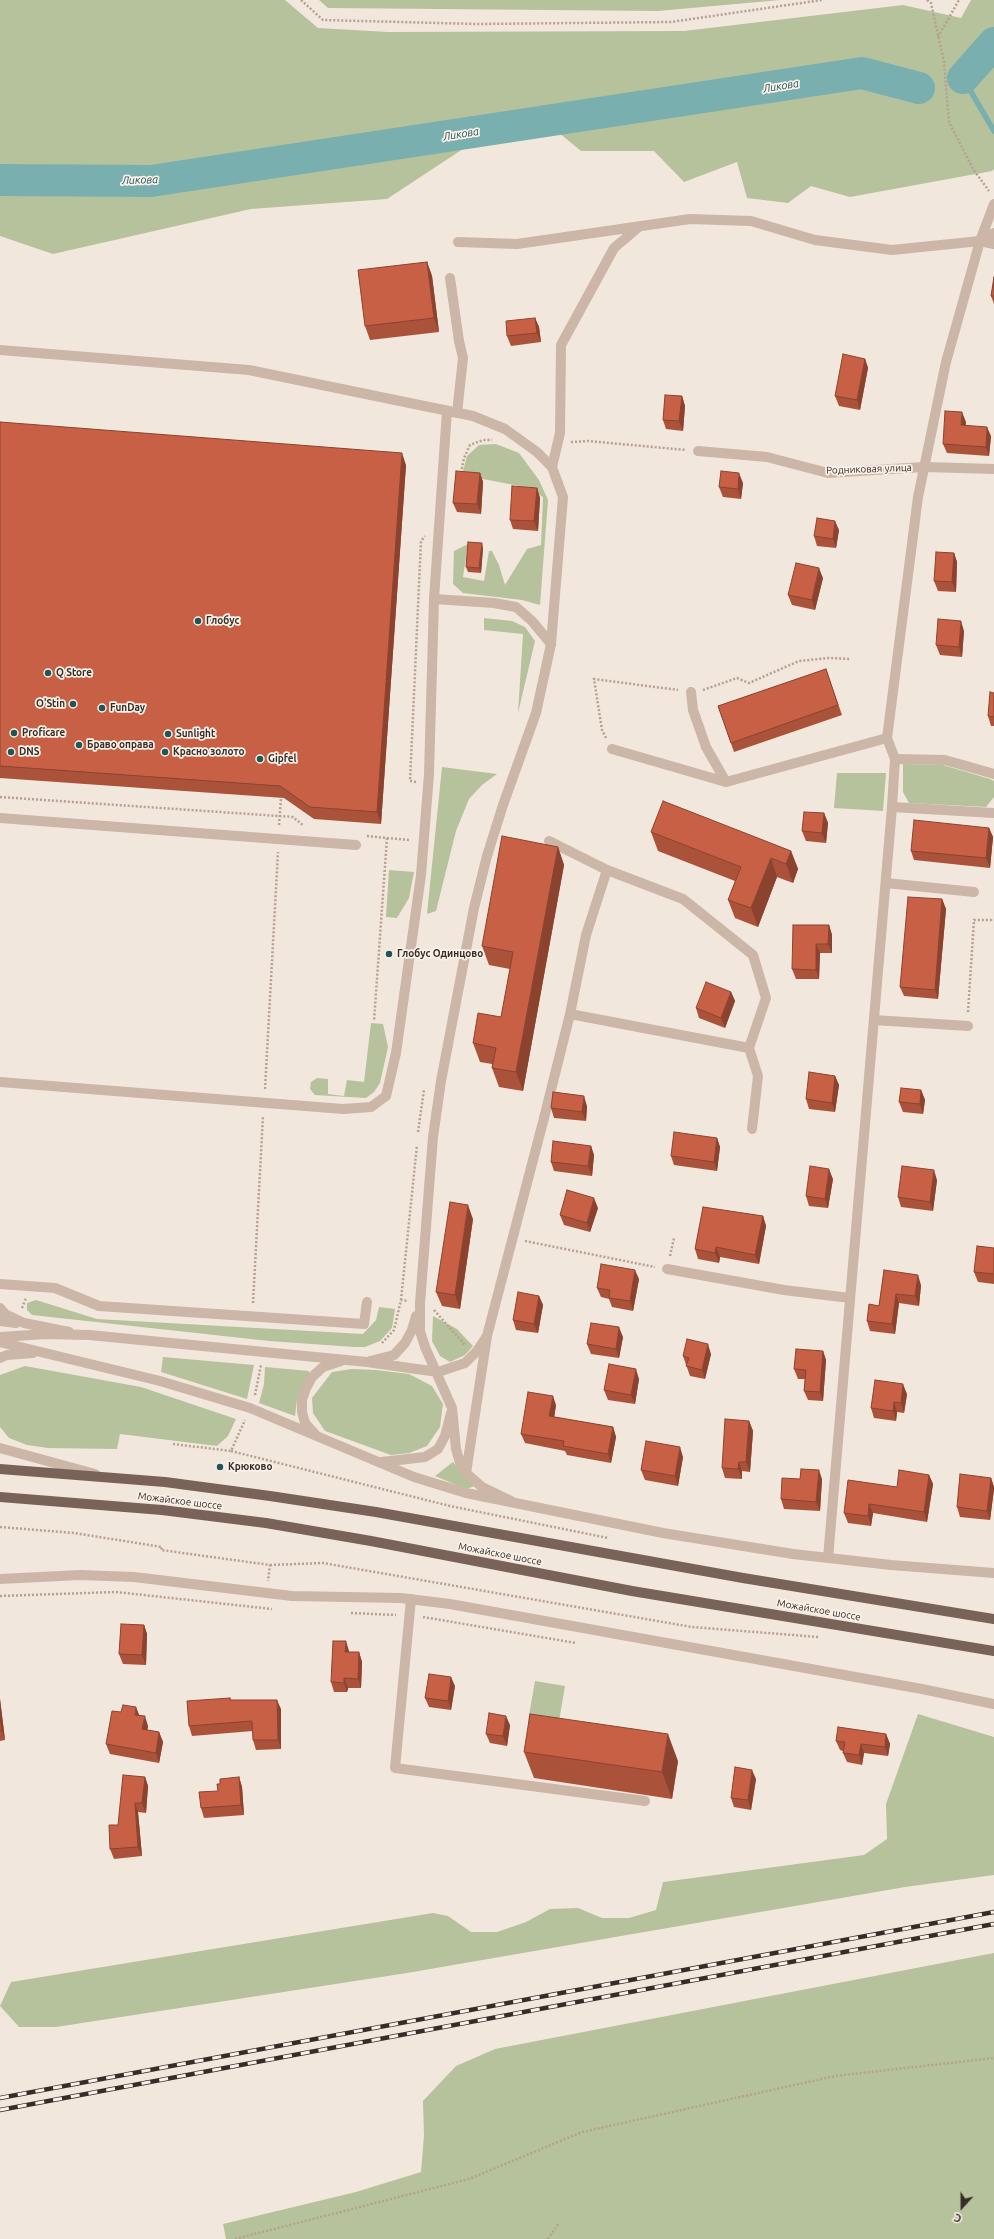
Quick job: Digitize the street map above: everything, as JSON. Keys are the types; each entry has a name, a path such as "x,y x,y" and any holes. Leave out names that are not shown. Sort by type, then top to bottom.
{"main road":[{"name":"Можайское шоссе","path":"0,1469 107,1477 270,1496 376,1512 743,1578 994,1619"},
{"name":"Можайское шоссе","path":"0,1497 162,1510 266,1524 371,1541 632,1591 994,1651"}],"street":[{"path":"828,1558 896,759 887,738 918,497 924,467 946,362 980,241 994,204"},
{"path":"458,242 517,244 690,219 751,220 815,240 892,250 950,242 980,241 994,244"},
{"path":"552,467 560,433 561,344 614,248 640,226"},
{"path":"980,241 994,233"},
{"path":"450,278 459,341 463,358 457,413"},
{"path":"0,350 248,370 473,416 505,429 537,452 552,467 562,497 551,644 536,713 500,813 487,856 473,916 441,1081 433,1137 420,1303 420,1330 425,1347 438,1372 452,1408 456,1449 466,1473 482,1487 511,1501"},
{"path":"0,1082 343,1109 371,1107 386,1096 396,1053 421,875 429,774 434,599 447,411"},
{"name":"Родниковая улица","path":"698,451 767,457 828,473 924,467 994,469"},
{"path":"434,599 494,603 516,607 532,621 551,644"},
{"path":"691,692 693,710 706,747 726,782"},
{"path":"612,749 726,782 887,738"},
{"path":"896,759 945,760 994,774"},
{"path":"892,807 994,813"},
{"path":"0,818 356,845"},
{"path":"549,840 607,870 683,899 753,955 766,998 749,1048 758,1076 752,1129"},
{"path":"466,1473 487,1336 570,1014 586,935 607,870"},
{"path":"886,883 974,892"},
{"path":"570,1014 749,1048"},
{"path":"874,1020 968,1026"},
{"path":"667,1269 784,1290 850,1298"},
{"path":"0,1284 55,1288 99,1306 364,1324 367,1302"},
{"path":"367,1362 394,1354 405,1343 412,1330 420,1303"},
{"path":"0,1308 5,1314 24,1323"},
{"path":"0,1321 24,1323 89,1335"},
{"path":"0,1337 46,1334 89,1335 367,1362 438,1372 465,1363 487,1336"},
{"path":"0,1342 160,1381 250,1408 376,1463 414,1477 458,1490 663,1533 828,1558 994,1573"},
{"path":"0,1358 7,1355 45,1352"},
{"path":"317,1437 305,1423 302,1412 302,1400 306,1388 312,1377 323,1367 345,1360"},
{"path":"376,1463 425,1457 438,1449 445,1436 452,1408"},
{"path":"0,1448 107,1477"},
{"path":"0,1504 13,1498"},
{"path":"0,1579 80,1575 134,1577 292,1596 411,1599 450,1604 599,1630 922,1689 994,1704"},
{"path":"411,1599 395,1768 645,1801"}],"path":[{"path":"301,0 323,20 478,24 671,22 822,0"},
{"path":"927,0 931,3 944,62 948,122 973,169 990,192"},
{"path":"938,37 959,0"},
{"path":"442,475 460,477 464,458 470,445 483,440 497,440"},
{"path":"557,443 588,441 698,451"},
{"path":"420,783 410,781 421,541 429,532"},
{"path":"252,1316 281,798"},
{"path":"968,1026 974,920 994,920"},
{"path":"512,1239 667,1269 674,1238"},
{"path":"379,1345 394,1330 401,1300 429,1304 473,1355"},
{"path":"0,1527 74,1533 162,1547 161,1550 270,1565 323,1563 692,1627 819,1638"},
{"path":"267,1594 270,1565"},
{"path":"0,1596 116,1592 273,1609"},
{"path":"349,1612 409,1615 582,1644"},
{"path":"235,2239 469,2179 582,2132 835,2076 994,2058"},
{"path":"548,2239 558,2224"}],"green space":[{"path":"0,0 285,0 318,28 388,32 684,31 903,5 961,18 971,0 994,0 994,169 992,171 850,197 811,186 788,203 747,198 737,162 684,182 654,151 581,151 553,128 504,125 472,143 387,199 251,209 53,254 0,236"},
{"path":"319,0 780,0 658,11 328,8"},
{"path":"496,444 519,453 539,480 548,500 540,605 522,600 463,593 453,584 454,551 468,544 463,577 484,581 489,551 492,551 499,565 505,585 527,549 541,545 543,497 530,488 462,475 467,456 479,445"},
{"path":"484,618 512,621 525,627 535,641 518,713 523,634 484,630"},
{"path":"903,764 943,765 990,779 994,781 994,797 986,807 909,803 903,792"},
{"path":"442,767 497,774 482,785 469,799 456,831 436,911 427,914"},
{"path":"837,773 886,773 883,811 834,808"},
{"path":"389,870 414,872 409,898 397,918 386,917"},
{"path":"371,1023 383,1024 388,1047 380,1083 374,1092 366,1098 315,1095 310,1089 311,1082 317,1078 328,1079 328,1094 344,1096 347,1080 364,1082"},
{"path":"36,1300 97,1319 363,1334 376,1320 379,1307 395,1309 392,1328 380,1341 365,1347 354,1347 269,1341 32,1315 27,1310 27,1303"},
{"path":"433,1316 457,1329 473,1346 465,1355 450,1362 440,1356 432,1341"},
{"path":"163,1357 254,1365 247,1399 161,1372"},
{"path":"25,1366 141,1387 236,1419 228,1436 217,1446 120,1434 117,1449 48,1448 27,1445 9,1438 0,1427 0,1375"},
{"path":"265,1367 309,1371 309,1375 297,1400 295,1416 259,1403 264,1384"},
{"path":"352,1369 409,1374 432,1386 443,1404 440,1427 427,1446 409,1453 391,1455 325,1431 313,1413 312,1398 332,1372"},
{"path":"453,1462 466,1478 475,1486 466,1489 435,1476"},
{"path":"535,1681 565,1686 558,1727 528,1721"},
{"path":"918,1714 994,1737 994,1875 905,1887 407,1973 56,2027 19,2027 0,2006 11,1982 433,1913 448,1916 471,1932 497,1932 526,1922 550,1909 578,1908 602,1918 629,1918 656,1910 663,1882 864,1855 887,1839 886,1804"},
{"path":"994,1953 994,2239 226,2239 223,2224 356,2192 421,2172 424,2135 423,2101 456,2066 495,2049"}],"building":[{"path":"427,262 434,318 365,326 358,270"},
{"path":"994,277 994,296 991,296"},
{"path":"535,318 537,333 507,336 506,321"},
{"path":"843,354 865,359 857,400 835,396"},
{"path":"665,395 682,396 679,421 663,420"},
{"path":"945,411 962,412 961,425 987,427 986,447 943,444"},
{"name":"Глобус","path":"0,422 402,453 377,812 310,807 280,786 0,766"},
{"path":"456,471 480,473 477,504 453,503"},
{"path":"721,471 739,473 738,489 719,487"},
{"path":"512,486 537,488 534,521 510,520"},
{"path":"817,518 835,521 833,539 814,536"},
{"path":"468,542 482,543 479,568 466,567"},
{"path":"936,552 954,553 952,582 934,581"},
{"path":"796,563 819,568 812,600 788,595"},
{"path":"938,619 961,621 959,647 936,645"},
{"path":"826,669 838,705 731,743 718,706"},
{"path":"990,692 994,693 994,717 988,716"},
{"path":"663,801 791,851 786,864 771,858 751,908 728,900 741,867 651,832"},
{"path":"804,812 824,813 822,833 802,831"},
{"path":"914,820 989,828 986,858 911,851"},
{"path":"502,836 558,847 516,1072 492,1068 496,1048 473,1043 478,1013 501,1017 513,952 482,946"},
{"path":"908,897 942,899 935,990 900,987"},
{"path":"793,925 829,925 828,944 816,944 816,970 792,969"},
{"path":"706,982 731,992 721,1018 696,1008"},
{"path":"809,1072 835,1076 832,1103 806,1099"},
{"path":"901,1088 921,1090 920,1104 899,1102"},
{"path":"553,1092 584,1096 582,1112 551,1108"},
{"path":"674,1132 717,1138 714,1162 671,1156"},
{"path":"553,1141 591,1146 588,1166 551,1162"},
{"path":"810,1166 829,1169 825,1199 806,1196"},
{"path":"902,1166 934,1170 930,1202 898,1197"},
{"path":"567,1190 594,1198 587,1223 560,1215"},
{"path":"450,1202 468,1205 455,1295 436,1292"},
{"path":"703,1207 763,1216 755,1255 716,1247 715,1253 695,1249"},
{"path":"977,1246 994,1248 994,1274 974,1272"},
{"path":"601,1264 635,1270 630,1301 609,1298 610,1290 597,1288"},
{"path":"884,1270 918,1275 915,1296 896,1294 892,1324 867,1321 869,1304 879,1306"},
{"path":"518,1292 539,1296 534,1324 513,1320"},
{"path":"591,1323 619,1327 616,1349 587,1344"},
{"path":"687,1339 708,1344 702,1370 686,1366 689,1358 683,1356"},
{"path":"796,1349 823,1351 820,1392 804,1391 806,1370 794,1369"},
{"path":"609,1364 636,1369 631,1395 604,1390"},
{"path":"875,1380 903,1384 901,1403 894,1402 893,1411 871,1408"},
{"path":"528,1392 553,1396 549,1416 613,1427 608,1454 563,1446 564,1441 521,1434"},
{"path":"725,1419 749,1421 746,1462 739,1462 738,1469 722,1468"},
{"path":"646,1441 680,1447 675,1476 641,1470"},
{"path":"801,1469 819,1470 816,1502 781,1499 782,1478 800,1479"},
{"path":"899,1470 929,1475 924,1512 869,1504 868,1516 844,1513 848,1480 897,1487"},
{"path":"960,1474 991,1478 987,1511 957,1507"},
{"path":"121,1624 144,1625 142,1655 119,1654"},
{"path":"333,1641 346,1641 345,1652 359,1652 358,1679 344,1678 344,1683 331,1682"},
{"path":"429,1674 451,1677 448,1701 425,1698"},
{"path":"230,1698 230,1700 277,1700 278,1740 253,1740 252,1721 189,1726 187,1701"},
{"path":"123,1705 136,1707 135,1715 145,1716 142,1729 159,1732 156,1753 106,1744 112,1711 121,1712"},
{"path":"489,1713 506,1716 503,1736 486,1734"},
{"path":"530,1714 668,1734 662,1772 524,1752"},
{"path":"0,1717 2,1731 0,1731"},
{"path":"838,1727 886,1734 885,1747 861,1744 859,1755 843,1753 845,1742 836,1741"},
{"path":"735,1767 752,1770 748,1800 731,1798"},
{"path":"123,1775 145,1777 142,1803 135,1803 138,1847 110,1849 109,1825 118,1825"},
{"path":"239,1777 241,1805 201,1808 199,1792 218,1791 217,1784 220,1784 220,1779"}],"waterway":[{"name":"Ликова","path":"963,78 994,43"},
{"name":"Ликова","path":"0,180 151,181 862,73 919,88"},
{"path":"963,78 994,131"}],"railway":[{"path":"0,2098 994,1912"},
{"path":"0,2110 994,1924"}],"place":[{"name":"Глобус","path":"198,621"},
{"name":"Q Store","path":"48,673"},
{"name":"O'Stin","path":"73,704"},
{"name":"FunDay","path":"102,708"},
{"name":"Proficare","path":"14,733"},
{"name":"Sunlight","path":"168,734"},
{"name":"Браво оправа","path":"79,745"},
{"name":"DNS","path":"11,752"},
{"name":"Красно золото","path":"165,752"},
{"name":"Gipfel","path":"260,759"},
{"name":"Глобус Одинцово","path":"389,954"},
{"name":"Крюково","path":"220,1467"}]}
